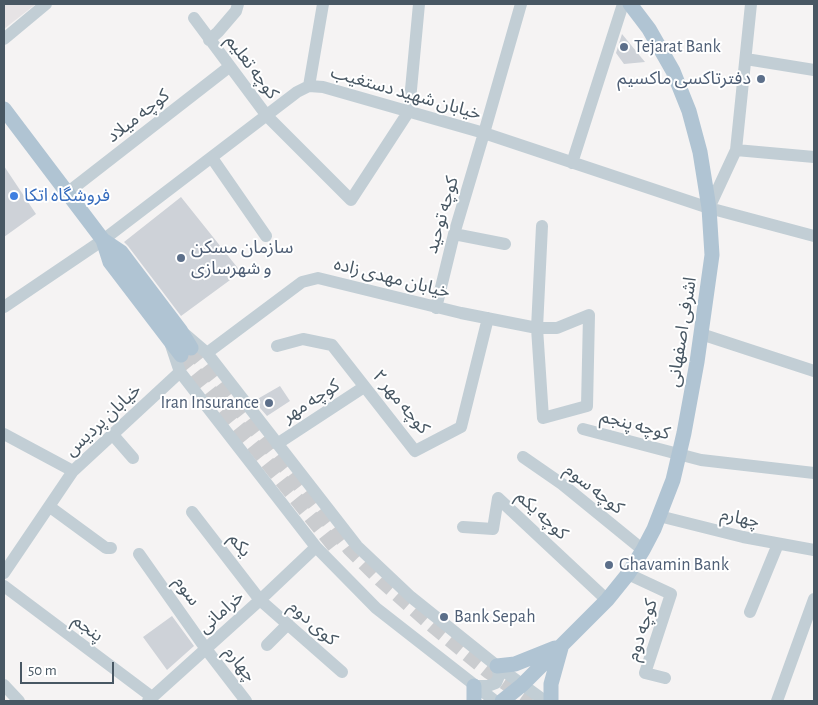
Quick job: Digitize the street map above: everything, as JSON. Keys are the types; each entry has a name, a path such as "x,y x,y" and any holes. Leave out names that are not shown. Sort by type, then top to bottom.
{"main road":[{"name":"اشرفی اصفهانی","path":"502,701 522,685 607,600 628,574 643,550 659,516 673,480 679,455 701,334 712,255 709,208 700,152 689,111 673,70 649,30 630,4"},
{"path":"4,109 103,240 110,262 174,334 186,351"},
{"path":"497,666 515,664 561,646"},
{"path":"551,701 551,684 561,646"}],"street":[{"path":"4,39 46,4"},
{"path":"209,40 236,11 238,4"},
{"path":"309,86 323,4"},
{"path":"409,111 419,4"},
{"name":"کوچه توحید","path":"436,308 454,234 521,4"},
{"path":"572,163 623,4"},
{"path":"709,208 736,150 750,4"},
{"name":"کوچه تعلیم","path":"194,18 266,116 351,200 409,111"},
{"path":"746,59 814,70"},
{"name":"کوچه میلاد","path":"67,193 229,67"},
{"name":"خیابان شهید دستغیب","path":"4,307 103,240 297,92 309,86 324,87 409,111 709,208 814,236"},
{"path":"736,150 814,157"},
{"path":"212,158 266,236"},
{"path":"537,328 542,226"},
{"path":"454,234 505,244"},
{"name":"خیابان مهدی زاده","path":"207,353 302,282 318,278 436,308 537,328 557,328 589,315 587,406 543,418 537,328"},
{"name":"کوچه مهر ۲","path":"277,346 303,339 332,344 415,450 462,427 488,318"},
{"path":"174,334 207,353 357,546 411,597 497,666 546,701"},
{"path":"174,334 180,372 316,547 376,608 474,694 495,701"},
{"path":"701,334 814,371"},
{"name":"خیابان پردیس","path":"4,573 50,508 73,471 180,372"},
{"name":"کوچه مهر","path":"277,444 364,387"},
{"name":"کوچه پنجم","path":"583,429 701,460 814,473"},
{"path":"4,434 73,471"},
{"path":"113,435 132,458"},
{"name":"کوچه سوم","path":"523,457 562,484 643,550"},
{"name":"کوچه یکم","path":"463,527 493,529 498,498 607,600"},
{"path":"50,508 106,548 111,548"},
{"name":"یکم","path":"192,512 260,600"},
{"name":"چهارم","path":"659,516 704,528 814,550"},
{"path":"750,612 778,544"},
{"name":"خرامانی","path":"150,699 316,547"},
{"name":"سوم","path":"139,554 206,649"},
{"name":"کوچه دوم","path":"628,574 671,594 645,673 665,678"},
{"name":"پنجم","path":"4,586 150,699"},
{"path":"777,701 814,599"},
{"name":"کوی دوم","path":"260,600 342,672"},
{"path":"267,645 288,624"},
{"name":"چهارم","path":"206,649 246,701"},
{"path":"474,694 496,683 499,676 497,666"},
{"path":"4,685 19,701"}],"shaded area":[{"path":"4,4 36,4 4,29"}],"building":[{"name":"Tejarat Bank","path":"622,34 645,62 624,64 616,53"},
{"name":"فروشگاه اتکا","path":"4,166 36,214 4,237"},
{"name":"سازمان مسکن و شهرسازی","path":"181,197 241,272 181,316 124,242"},
{"name":"Iran Insurance","path":"280,386 290,401 267,416 254,401"},
{"path":"172,616 194,646 167,670 143,637"}],"tunnel":[{"path":"191,348 350,549 381,580 432,625 488,671 532,701"},
{"path":"181,355 335,547"}],"place":[{"name":"Tejarat Bank","path":"624,47"},
{"name":"دفترتاکسی ماکسیم","path":"761,79"},
{"name":"فروشگاه اتکا","path":"14,196"},
{"name":"سازمان مسکن و شهرسازی","path":"181,258"},
{"name":"Iran Insurance","path":"269,403"},
{"name":"Ghavamin Bank","path":"609,565"},
{"name":"Bank Sepah","path":"444,617"}]}
